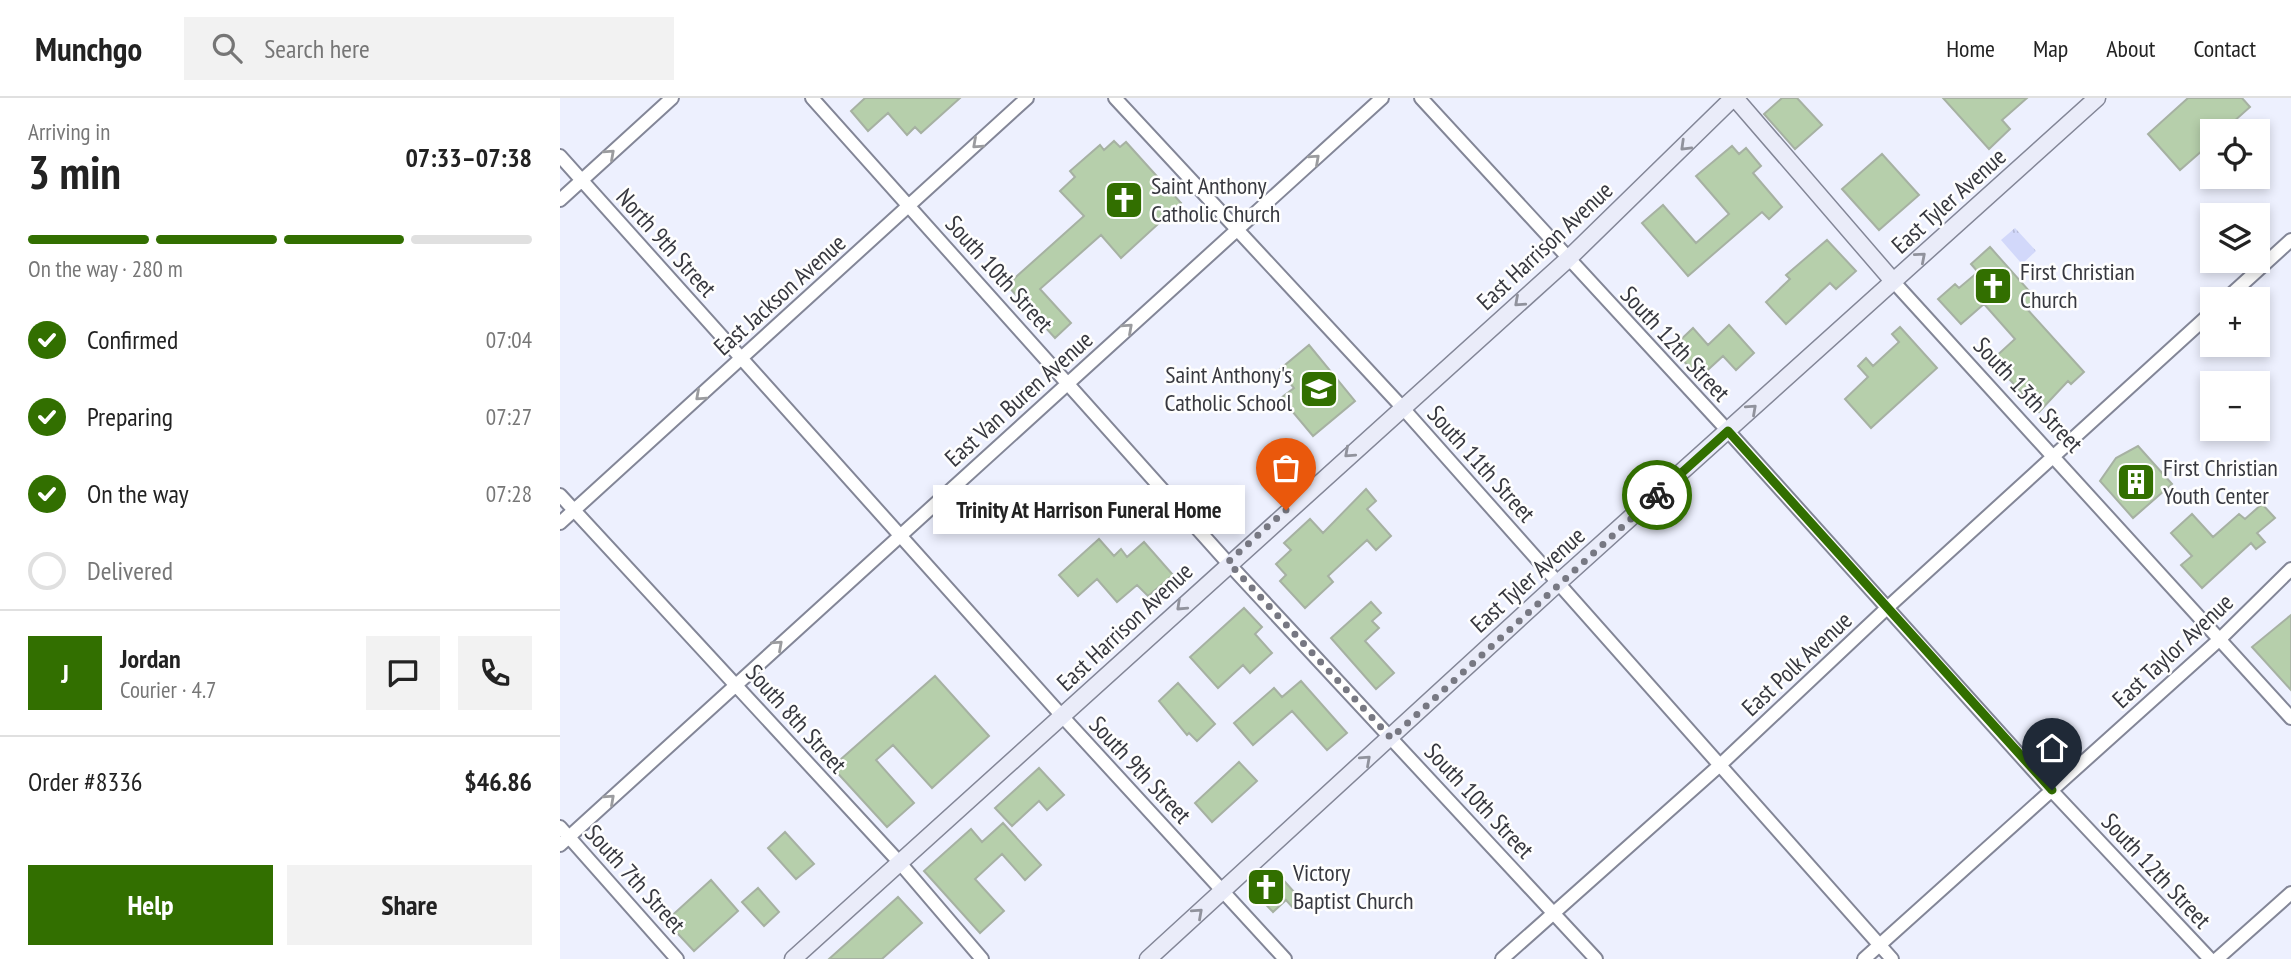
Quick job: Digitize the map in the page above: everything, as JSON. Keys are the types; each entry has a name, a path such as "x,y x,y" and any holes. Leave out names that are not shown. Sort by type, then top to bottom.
{"main road":[{"name":"East Harrison Avenue","path":"793,959 1228,562 1567,260 1734,98"},
{"name":"South 13th Street","path":"1734,98 1893,281"},
{"name":"East Tyler Avenue","path":"1147,959 1558,583 2097,98"}],"street":[{"path":"560,200 672,98"},
{"name":"South 10th Street","path":"813,98 1228,562 1596,959"},
{"name":"East Jackson Avenue","path":"560,523 1027,98"},
{"name":"South 11th Street","path":"1115,98 1401,406 1892,959"},
{"name":"East Van Buren Avenue","path":"563,836 736,684 1382,98"},
{"name":"South 12th Street","path":"1420,98 1728,431 2052,790 2210,959"},
{"name":"North 9th Street","path":"560,156 741,358"},
{"path":"2239,287 2291,240"},
{"name":"South 13th Street","path":"1893,281 2291,718"},
{"name":"East Polk Avenue","path":"1502,959 1720,765 1887,608 2200,323"},
{"name":"South 9th Street","path":"741,358 1062,716 1285,959"},
{"name":"South 8th Street","path":"560,495 900,863 982,959"},
{"name":"East Taylor Avenue","path":"1864,959 2220,639 2291,569"},
{"name":"South 7th Street","path":"563,836 677,959"},
{"path":"2217,959 2291,893"}],"green space":[{"path":"2015,228 2036,251 2022,264 2001,240"}],"building":[{"path":"865,98 960,98 921,133 915,127 907,135 888,113 868,131 851,111"},
{"path":"1782,98 1797,98 1822,125 1795,149 1764,114"},
{"path":"1943,98 2027,98 2002,120 2010,129 1989,149"},
{"path":"2188,98 2242,98 2250,107 2236,119 2200,119 2200,152 2180,170 2148,134"},
{"name":"Saint Anthony Catholic Church","path":"1114,141 1120,147 1126,142 1181,203 1121,258 1101,235 1040,289 1071,323 1055,338 1007,285 1084,216 1060,191 1075,177 1070,171 1100,145 1104,150"},
{"path":"1732,146 1739,154 1746,148 1761,166 1753,173 1782,207 1769,219 1762,212 1688,276 1642,223 1663,205 1696,243 1729,214 1696,176"},
{"path":"1882,154 1919,195 1879,230 1842,189"},
{"path":"1827,240 1856,271 1836,289 1830,283 1786,324 1766,302 1790,279 1786,275"},
{"path":"1990,247 2037,300 2027,309 2084,372 2071,384 2068,381 2039,412 1992,360 2015,339 1984,304 1961,324 1938,299 1955,284 1959,288 1978,272 1971,264"},
{"path":"1729,325 1754,353 1736,370 1723,356 1699,378 1672,348 1693,328 1708,345"},
{"path":"1900,327 1937,368 1871,428 1845,399 1868,377 1858,366 1866,358 1873,366 1899,342 1892,334"},
{"path":"1309,345 1355,401 1313,436 1281,398 1294,388 1279,370"},
{"name":"First Christian Youth Center","path":"2138,446 2172,484 2133,518 2100,481 2116,458"},
{"path":"1366,489 1376,501 1367,509 1391,536 1376,550 1367,540 1328,576 1333,582 1305,608 1280,581 1286,575 1276,564 1291,550 1284,543 1310,519 1323,533"},
{"path":"2262,504 2275,518 2257,533 2265,542 2256,549 2251,543 2202,588 2181,565 2192,556 2171,533 2192,514 2213,537 2239,514 2245,519"},
{"path":"1099,539 1114,556 1121,549 1127,557 1144,542 1173,575 1148,596 1137,585 1117,602 1097,579 1078,596 1059,575"},
{"path":"1371,602 1381,613 1372,621 1379,628 1365,641 1394,673 1376,689 1331,638"},
{"path":"1244,608 1262,627 1255,634 1272,653 1250,673 1243,665 1218,688 1190,657"},
{"path":"2291,615 2291,690 2252,647"},
{"path":"935,676 989,736 932,788 893,745 876,760 914,803 887,827 832,767"},
{"path":"1301,681 1347,733 1327,750 1292,711 1253,745 1234,723 1274,688 1282,697"},
{"path":"1178,683 1215,724 1197,741 1189,733 1187,735 1159,701"},
{"path":"1239,762 1257,781 1212,822 1195,803"},
{"path":"1039,768 1064,795 1047,810 1039,801 1012,826 995,808"},
{"path":"1003,823 1041,865 1025,880 1002,854 975,879 1004,911 980,933 924,871 971,829 982,842"},
{"path":"785,832 814,864 796,879 768,848"},
{"path":"1278,874 1303,902 1295,910 1286,900 1273,912 1256,894"},
{"path":"711,880 738,911 694,951 666,921"},
{"path":"758,888 779,912 764,926 742,902"},
{"path":"898,897 922,923 882,959 829,959"}],"way so far":[{"path":"1286,510 1228,562 1391,738 1657,495"}],"place":[{"name":"Saint Anthony Catholic Church","path":"1124,200"},
{"name":"First Christian Church","path":"1993,286"},
{"name":"Saint Anthony's Catholic School","path":"1319,389"},
{"name":"First Christian Youth Center","path":"2136,482"},
{"name":"Trinity At Harrison Funeral Home","path":"1286,510"},
{"name":"Victory Baptist Church","path":"1266,887"}],"route":[{"path":"1657,495 1728,431 2052,790"}]}
